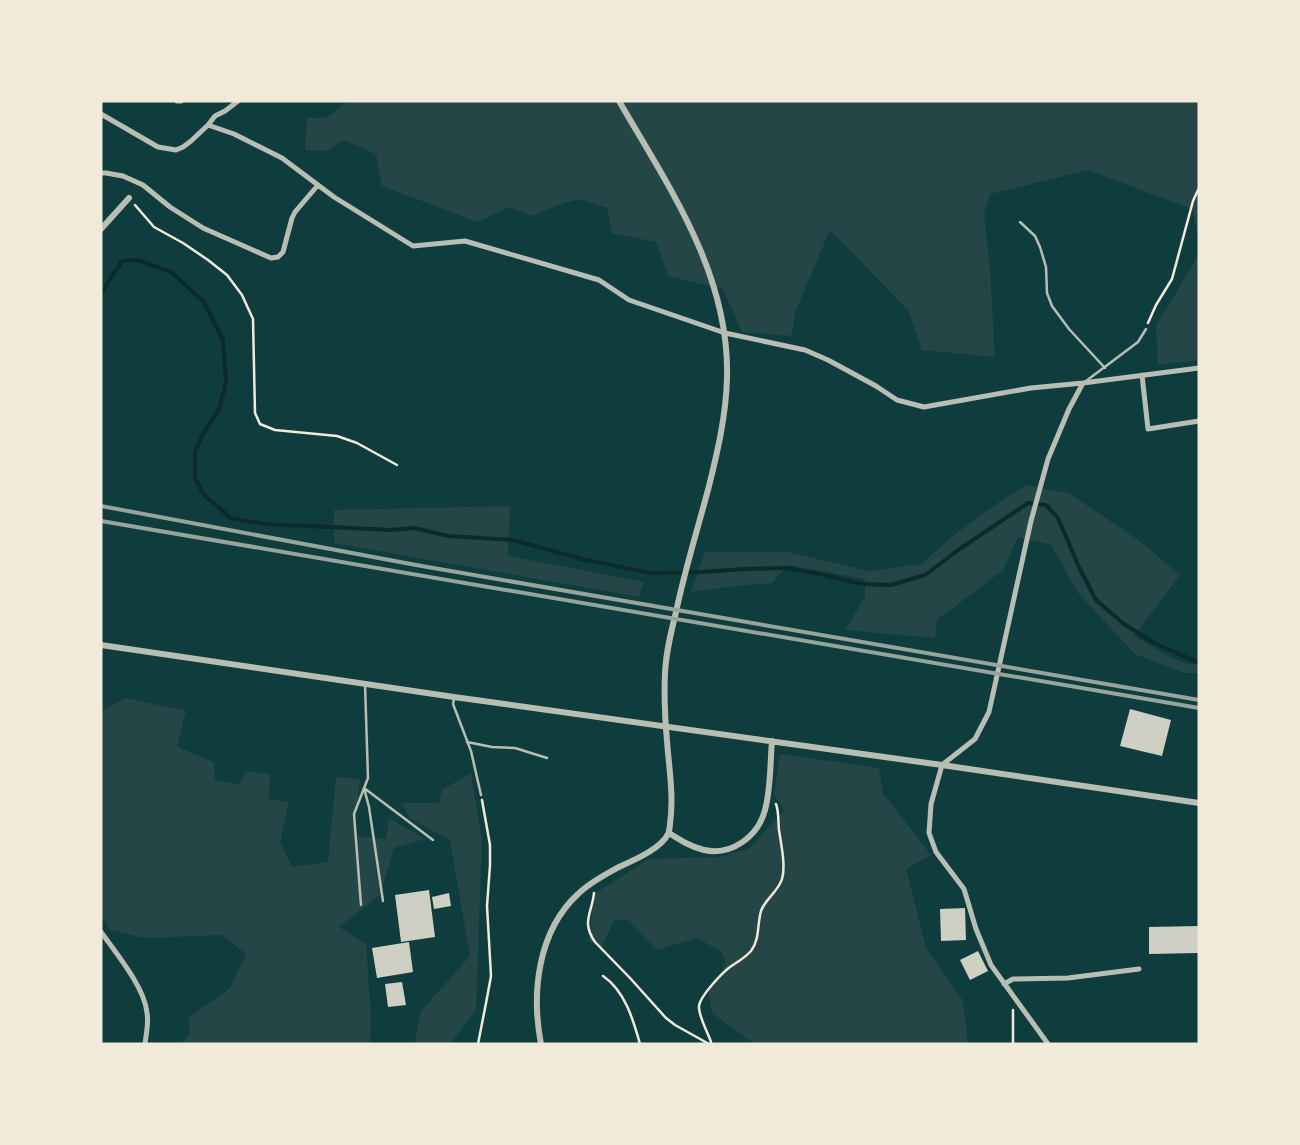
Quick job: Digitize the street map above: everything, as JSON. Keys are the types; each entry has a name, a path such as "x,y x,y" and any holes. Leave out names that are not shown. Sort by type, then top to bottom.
{"street":[{"path":"101,114 158,147 176,150 191,141 215,116 238,101"},
{"path":"541,1044 537,1007 539,976 544,948 562,912 579,892 658,846 669,833 672,810 666,738 665,672 679,596 719,445 726,400 725,333 720,306 711,276 678,203 619,101"},
{"path":"208,125 234,134 282,158 334,197 413,246 465,241 599,280 629,300 725,333 805,350 876,386 897,400 924,407 1031,388 1199,368"},
{"path":"101,173 123,176 144,185 170,207 203,228 272,258 278,257 283,252 295,212 318,185"},
{"path":"101,229 129,198"},
{"path":"1142,375 1148,429 1199,421"},
{"path":"1048,1044 991,965 976,930 964,889 936,852 929,833 931,804 942,765 975,739 989,712 1031,521 1048,459 1069,409 1083,383"},
{"path":"101,645 1199,803"},
{"path":"669,833 690,845 704,850 718,851 730,849 750,838 758,827 768,798 772,741"},
{"path":"101,932 136,983 144,1001 148,1023 144,1044"},
{"path":"1004,984 1014,979 1068,978 1139,969"}],"lane":[{"path":"1020,222 1034,236 1040,247 1046,267 1047,293 1052,306 1069,329 1105,368"},
{"path":"1083,383 1138,342 1146,329"},
{"path":"361,905 354,814 368,778 365,684"},
{"path":"454,697 453,704 471,751 481,795"},
{"path":"467,742 492,747 515,748 547,758"},
{"path":"364,788 433,840"},
{"path":"364,788 369,807 383,901"}],"path":[{"path":"1146,329 1156,305 1172,279 1193,201 1199,188"},
{"path":"129,198 154,227 208,260 227,275 242,295 253,319 255,414 260,424 275,430 337,436 358,443 397,465"},
{"path":"478,1044 491,976 487,906 490,845 481,795"},
{"path":"710,1044 711,1042 700,1013 699,1006 701,1000 720,975 752,950 757,940 764,904 779,886 782,879 783,870 778,808 775,802 768,798"},
{"path":"589,885 594,894 589,912 588,927 595,942 666,1018 674,1025 710,1044"},
{"path":"603,976 610,981 622,997 630,1012 640,1044"},
{"path":"1012,1044 1013,1005 1018,1001"}],"shaded area":[{"path":"347,101 1199,101 1199,238 1192,209 1088,170 990,194 984,213 990,270 995,357 922,350 908,310 830,230 796,310 791,336 742,332 723,289 668,276 656,242 612,233 607,208 579,199 555,206 533,216 509,207 478,222 382,186 376,154 344,140 326,151 305,150 307,118 326,118"},
{"path":"1199,254 1199,360 1158,365 1156,326"},
{"path":"1027,485 1070,494 1141,542 1180,575 1134,636 1172,658 1192,665 1199,663 1199,673 1184,673 1135,654 1079,594 1051,545 1018,537 1003,570 937,620 935,638 845,630 865,597 865,579 788,565 772,583 691,592 705,552 787,552 869,571 921,564 958,532 1005,498"},
{"path":"510,506 508,556 644,582 639,597 334,543 334,510"},
{"path":"126,698 186,711 177,747 214,762 215,780 239,785 246,771 270,774 269,799 289,802 280,842 292,867 328,862 336,777 360,779 354,836 386,839 389,818 425,839 394,848 380,895 339,927 366,944 371,1017 370,1044 181,1044 190,1034 188,1018 230,988 246,954 222,935 144,938 110,930 101,914 101,711"},
{"path":"780,754 879,768 883,793 931,855 906,869 926,948 963,1001 968,1044 755,1044 712,1013 708,992 726,964 722,952 697,938 657,950 628,920 614,920 602,947 589,941 594,894 649,859 719,857 750,848 784,811 774,794"},
{"path":"471,773 482,840 476,1010 450,1044 414,1044 421,1011 470,956 450,840 409,818 402,803 439,803 442,790"}],"building":[{"path":"1130,709 1171,720 1162,756 1120,746"},
{"path":"429,890 435,937 401,942 395,895"},
{"path":"449,893 451,906 434,909 432,897"},
{"path":"965,908 966,940 941,941 940,909"},
{"path":"1198,926 1199,953 1149,954 1149,927"},
{"path":"409,942 413,972 377,978 372,948"},
{"path":"978,951 988,971 970,980 960,960"},
{"path":"402,982 406,1005 388,1007 385,984"}],"waterway":[{"path":"101,293 122,261 137,260 171,272 204,302 223,340 226,382 219,409 203,434 195,452 195,478 204,495 231,518 265,524 391,530 414,528 448,536 513,540 582,559 651,573 787,568 862,584 891,585 925,575 961,548 1028,503 1046,505 1058,518 1079,567 1096,600 1124,624 1154,643 1199,663"}],"railway":[{"path":"101,506 416,565 1199,700"},
{"path":"101,521 1199,708"}]}
